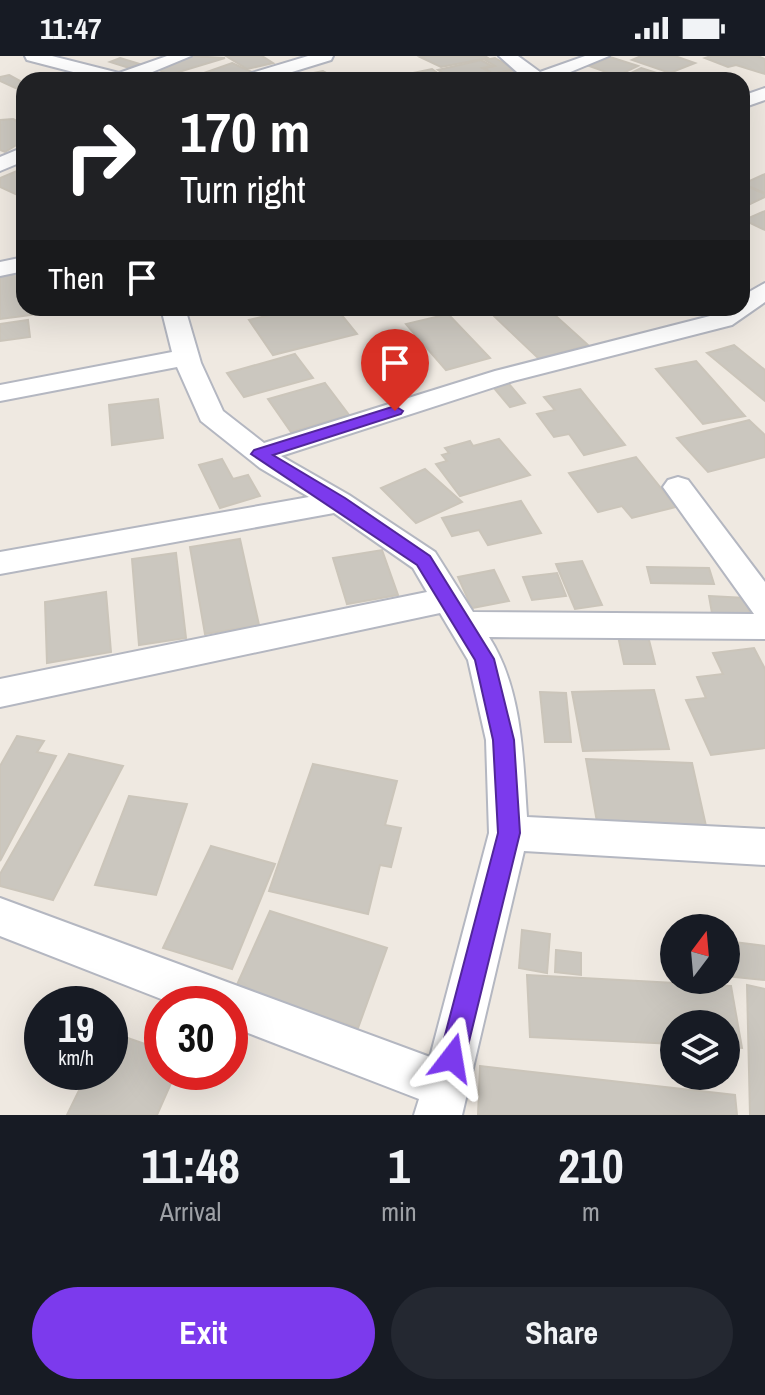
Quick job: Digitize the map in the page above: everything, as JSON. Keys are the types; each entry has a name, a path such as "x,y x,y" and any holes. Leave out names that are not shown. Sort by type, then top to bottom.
{"street":[{"path":"33,56 94,72"},
{"path":"140,72 183,56"},
{"path":"274,72 325,56"},
{"path":"507,56 527,72"},
{"path":"556,72 601,56"},
{"path":"175,316 187,357 211,415 259,454 339,502 424,560 485,659 504,740 509,833 441,1100 248,1012"},
{"path":"259,454 504,376 729,316"},
{"path":"0,393 187,357"},
{"path":"678,487 765,606"},
{"path":"0,563 339,502"},
{"path":"0,693 457,611 765,627"},
{"path":"509,833 765,847"},
{"path":"0,917 182,986"}],"building":[{"path":"191,56 225,58 179,72 163,72 153,67"},
{"path":"226,56 262,56 273,63 247,69"},
{"path":"641,56 675,56 695,63 667,72 632,60"},
{"path":"758,56 765,59 765,74 736,65 728,67 705,58"},
{"path":"420,57 488,58 441,67"},
{"path":"610,57 638,66 625,72 606,72 589,66"},
{"path":"120,58 140,64 129,68 110,62"},
{"path":"495,58 514,69 490,72 485,68 495,66 485,60"},
{"path":"481,60 492,66 482,68 489,72 438,70"},
{"path":"232,63 252,72 206,72"},
{"path":"641,68 654,72 633,72"},
{"path":"9,75 16,79 16,88 0,81 0,77"},
{"path":"0,120 16,121 16,145 5,152 0,150"},
{"path":"16,171 16,194 0,187 0,178"},
{"path":"765,174 765,193 750,187 750,181"},
{"path":"750,187 765,194 765,197 750,204"},
{"path":"765,211 765,230 750,223 750,217"},
{"path":"16,273 16,316 24,316 0,319 0,275"},
{"path":"266,316 342,316 357,334 273,355 249,320"},
{"path":"450,316 490,358 446,370 406,324"},
{"path":"494,316 556,316 588,345 539,359"},
{"path":"28,320 30,337 0,341 0,324"},
{"path":"734,345 765,370 765,401 707,353"},
{"path":"295,354 313,378 244,397 227,373"},
{"path":"696,361 745,416 703,424 656,369"},
{"path":"325,383 349,415 291,432 268,399"},
{"path":"509,384 525,403 510,407 494,388"},
{"path":"580,389 625,445 584,455 569,434 554,437 537,414 555,410 544,397"},
{"path":"158,399 163,438 112,445 109,405"},
{"path":"749,420 765,435 765,457 708,472 677,438"},
{"path":"499,439 530,475 460,496 436,464 447,461 442,455 449,453 445,448 470,441 473,446"},
{"path":"636,457 676,507 632,518 622,506 598,512 569,473"},
{"path":"222,459 233,479 248,475 260,496 220,508 199,465"},
{"path":"425,469 462,502 416,523 381,488"},
{"path":"521,501 541,533 488,545 479,530 452,536 442,518"},
{"path":"240,539 259,625 205,634 190,547"},
{"path":"382,550 398,595 347,604 333,558"},
{"path":"176,553 186,638 139,645 132,559"},
{"path":"582,561 602,605 575,609 556,564"},
{"path":"647,567 709,568 714,584 651,583"},
{"path":"494,570 509,601 472,608 458,577"},
{"path":"557,573 566,596 532,600 523,577"},
{"path":"106,592 111,652 47,663 45,602"},
{"path":"709,596 746,598 750,616 712,613"},
{"path":"618,636 648,636 655,664 624,664"},
{"path":"754,648 765,669 765,748 711,755 686,700 706,698 697,677 723,674 713,653"},
{"path":"654,690 669,749 583,751 572,692"},
{"path":"540,692 566,693 571,742 545,742"},
{"path":"17,736 44,741 37,752 56,756 0,861 0,766"},
{"path":"69,754 123,766 53,900 0,886 0,874"},
{"path":"586,759 692,763 706,826 597,822"},
{"path":"313,764 397,781 385,825 401,828 391,867 380,865 368,914 269,891"},
{"path":"129,796 187,804 156,895 95,885"},
{"path":"211,846 275,864 232,969 163,948"},
{"path":"270,911 387,948 358,1028 248,991 248,986 236,986"},
{"path":"522,930 550,934 547,973 519,968"},
{"path":"740,943 765,946 765,980 740,977"},
{"path":"556,950 581,953 581,975 555,972"},
{"path":"527,975 660,982 660,994 732,994 735,1010 660,1010 660,1043 530,1037"},
{"path":"747,985 765,989 765,1115 750,1115"},
{"path":"128,1038 144,1044 144,1090 168,1090 157,1115 67,1115 79,1090 128,1090"},
{"path":"480,1066 660,1086 660,1090 735,1095 737,1115 478,1115"}],"route":[{"path":"395,411 259,454 339,502 424,560 485,659 504,740 509,833 452,1058"}]}
